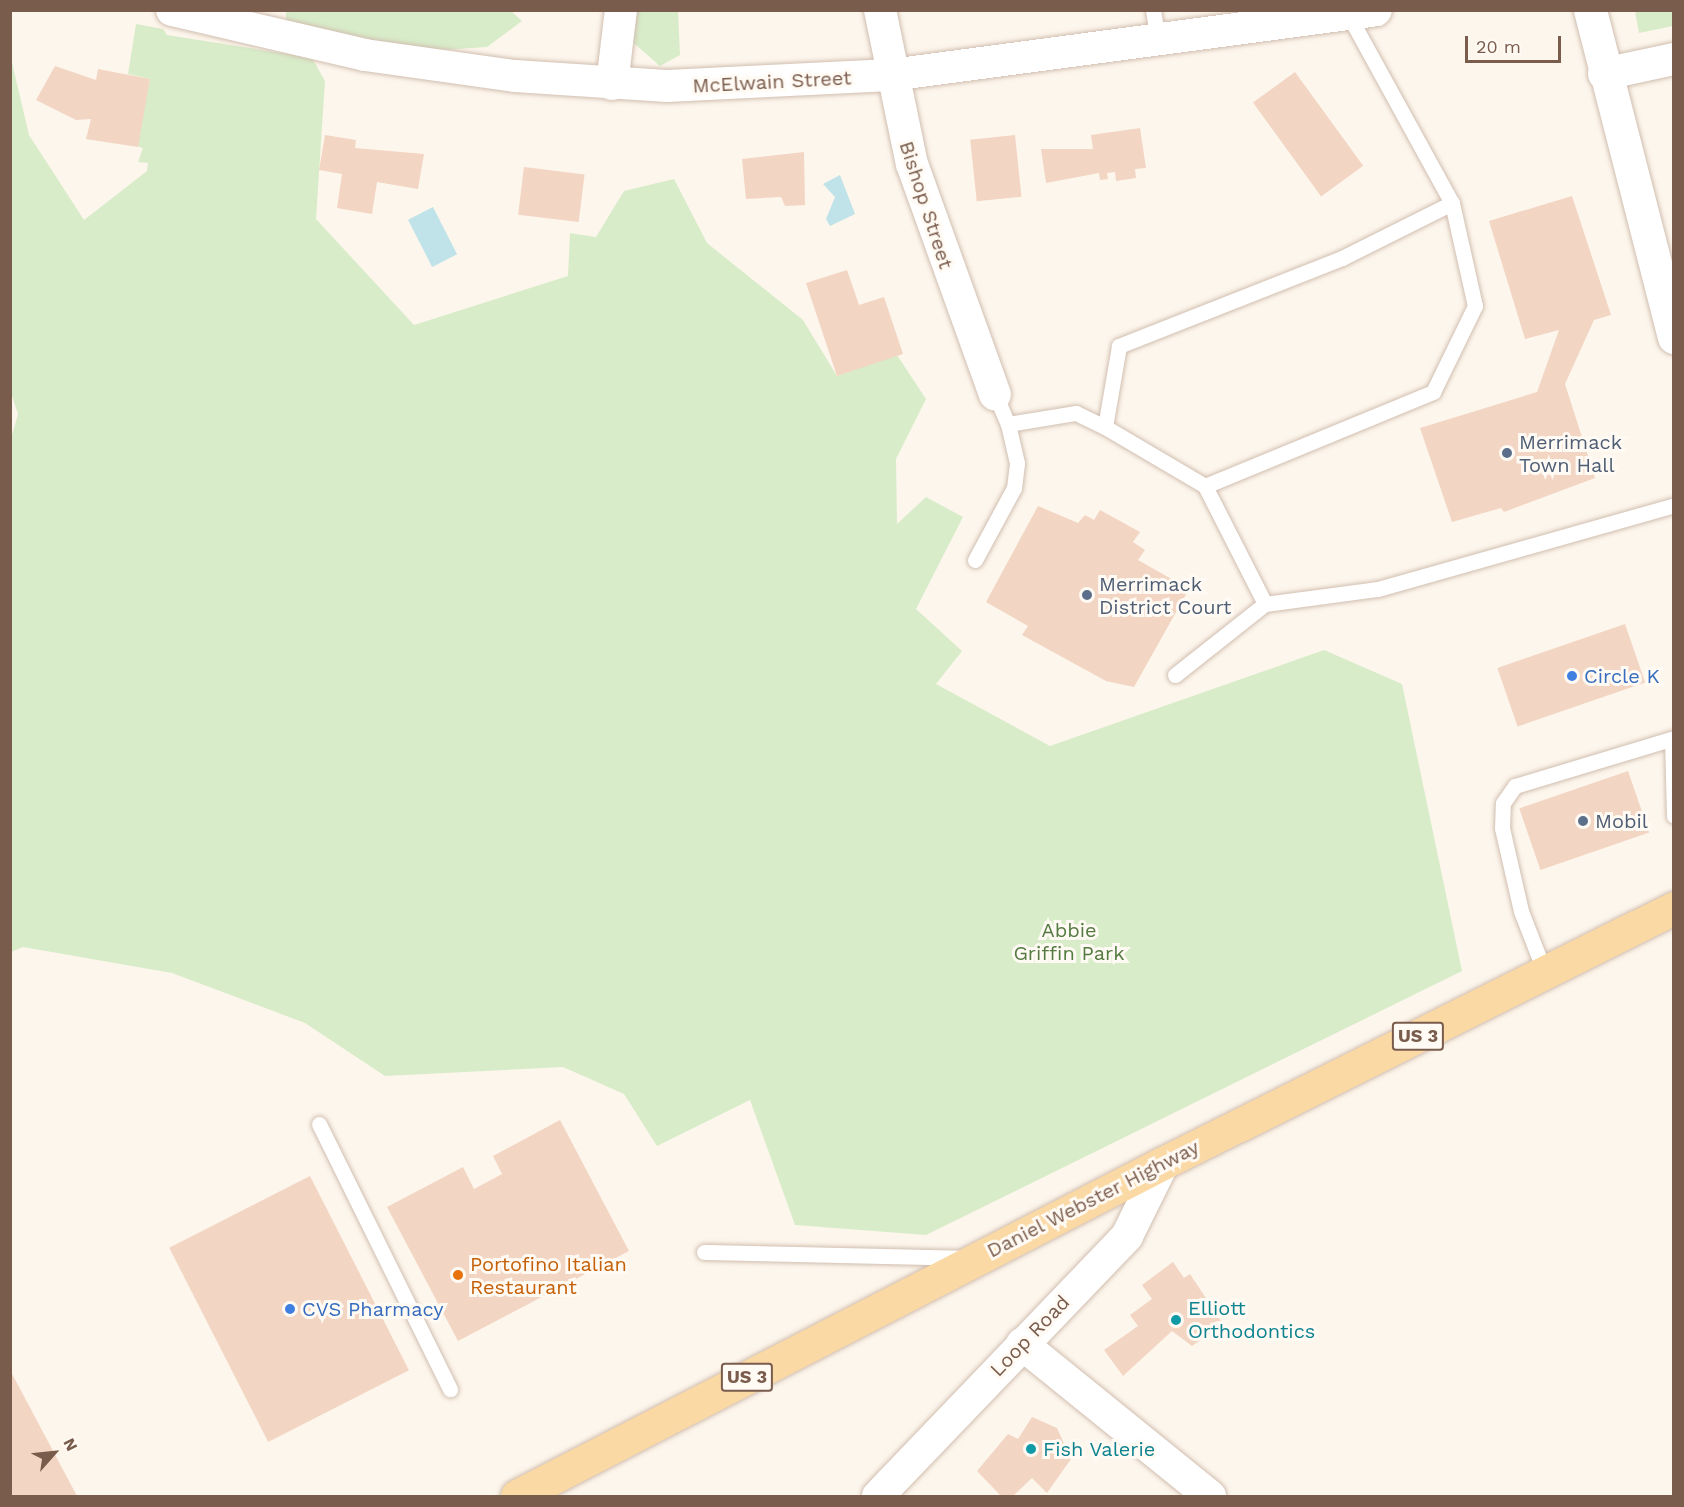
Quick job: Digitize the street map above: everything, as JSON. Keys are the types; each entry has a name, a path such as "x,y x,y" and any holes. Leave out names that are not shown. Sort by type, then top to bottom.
{"main road":[{"name":"Daniel Webster Highway","path":"517,1497 1163,1162 1674,908"}],"street":[{"name":"McElwain Street","path":"172,10 365,55 612,84 720,86 891,75 1155,25 1346,13"},
{"path":"612,84 621,10"},
{"name":"Bishop Street","path":"880,10 891,75 912,164 995,394"},
{"path":"1590,10 1604,74 1674,337"},
{"path":"1604,74 1674,59"},
{"name":"Loop Road","path":"878,1497 1127,1236 1163,1162"},
{"path":"1022,1344 1210,1497"}],"lane":[{"path":"1205,486 1433,392 1475,306 1452,203 1346,13"},
{"path":"1104,427 1119,346 1342,258 1452,203"},
{"path":"975,560 1014,488 1017,464 1008,424 995,394"},
{"path":"1008,424 1076,413 1205,486 1265,604"},
{"path":"1175,675 1265,604 1378,589 1674,505"},
{"path":"1545,973 1521,911 1502,828 1503,803 1515,786 1673,739 1674,816"},
{"path":"319,1124 450,1389"},
{"path":"704,1252 978,1258"}],"green space":[{"path":"510,10 522,21 487,47 365,55 286,37 286,11"},
{"path":"621,11 678,11 680,55 660,66 620,31"},
{"path":"1635,11 1673,11 1673,26 1639,33"},
{"name":"Abbie Griffin Park","path":"136,24 163,29 167,35 312,58 325,81 316,219 414,325 568,276 570,233 596,237 624,191 674,179 707,243 803,320 837,376 897,355 926,399 896,459 897,524 926,497 963,517 916,609 962,651 936,684 1050,746 1324,650 1402,684 1462,971 926,1235 795,1225 750,1100 657,1146 624,1094 563,1067 385,1076 305,1023 172,973 23,947 11,952 10,442 18,414 10,390 10,54 29,135 84,220 147,171 148,163 138,162 143,148 136,146 150,79 128,74"}],"water":[{"path":"840,175 855,214 830,226 826,219 835,197 823,184"},
{"path":"433,207 457,254 432,267 408,220"}],"building":[{"path":"55,66 96,80 98,69 150,79 138,147 86,139 91,119 76,120 36,100"},
{"path":"1295,72 1363,166 1321,196 1253,103"},
{"path":"1140,128 1146,168 1135,169 1136,178 1116,181 1115,172 1107,173 1108,179 1100,180 1099,173 1046,183 1041,149 1093,149 1091,135"},
{"path":"325,135 356,140 355,148 424,154 418,189 377,182 372,214 337,208 342,174 319,170"},
{"path":"1015,135 1021,197 977,201 970,140"},
{"path":"804,152 805,205 785,206 781,197 746,199 742,159"},
{"path":"524,167 585,174 579,222 518,215"},
{"path":"1572,196 1611,315 1594,320 1565,384 1595,478 1504,512 1501,508 1452,522 1420,428 1537,392 1559,330 1525,339 1489,221"},
{"path":"847,270 859,305 884,297 903,354 837,376 806,283"},
{"name":"Merrimack District Court","path":"1038,506 1078,523 1085,515 1094,520 1100,510 1140,532 1133,542 1145,550 1138,560 1189,589 1134,687 1106,681 1022,635 1028,626 986,602"},
{"name":"Circle K","path":"1625,624 1645,683 1518,727 1497,668"},
{"name":"Mobil","path":"1628,771 1649,832 1540,870 1519,808"},
{"path":"560,1120 629,1251 458,1341 387,1207 463,1167 474,1189 502,1174 493,1156"},
{"name":"CVS Pharmacy","path":"310,1176 409,1370 268,1442 169,1248"},
{"name":"Elliott Orthodontics","path":"1173,1262 1184,1278 1190,1274 1223,1324 1192,1346 1172,1331 1123,1376 1104,1350 1138,1326 1130,1315 1152,1299 1142,1285"},
{"path":"10,1370 77,1496 10,1496"},
{"name":"Fish Valerie","path":"1032,1417 1057,1428 1071,1459 1047,1493 1032,1478 1013,1496 1001,1496 977,1471 1008,1434 1018,1439"}],"place":[{"name":"Merrimack Town Hall","path":"1507,453"},
{"name":"Merrimack District Court","path":"1087,595"},
{"name":"Circle K","path":"1572,676"},
{"name":"Mobil","path":"1583,821"},
{"name":"Portofino Italian Restaurant","path":"458,1275"},
{"name":"CVS Pharmacy","path":"290,1309"},
{"name":"Elliott Orthodontics","path":"1176,1320"},
{"name":"Fish Valerie","path":"1031,1449"}]}
